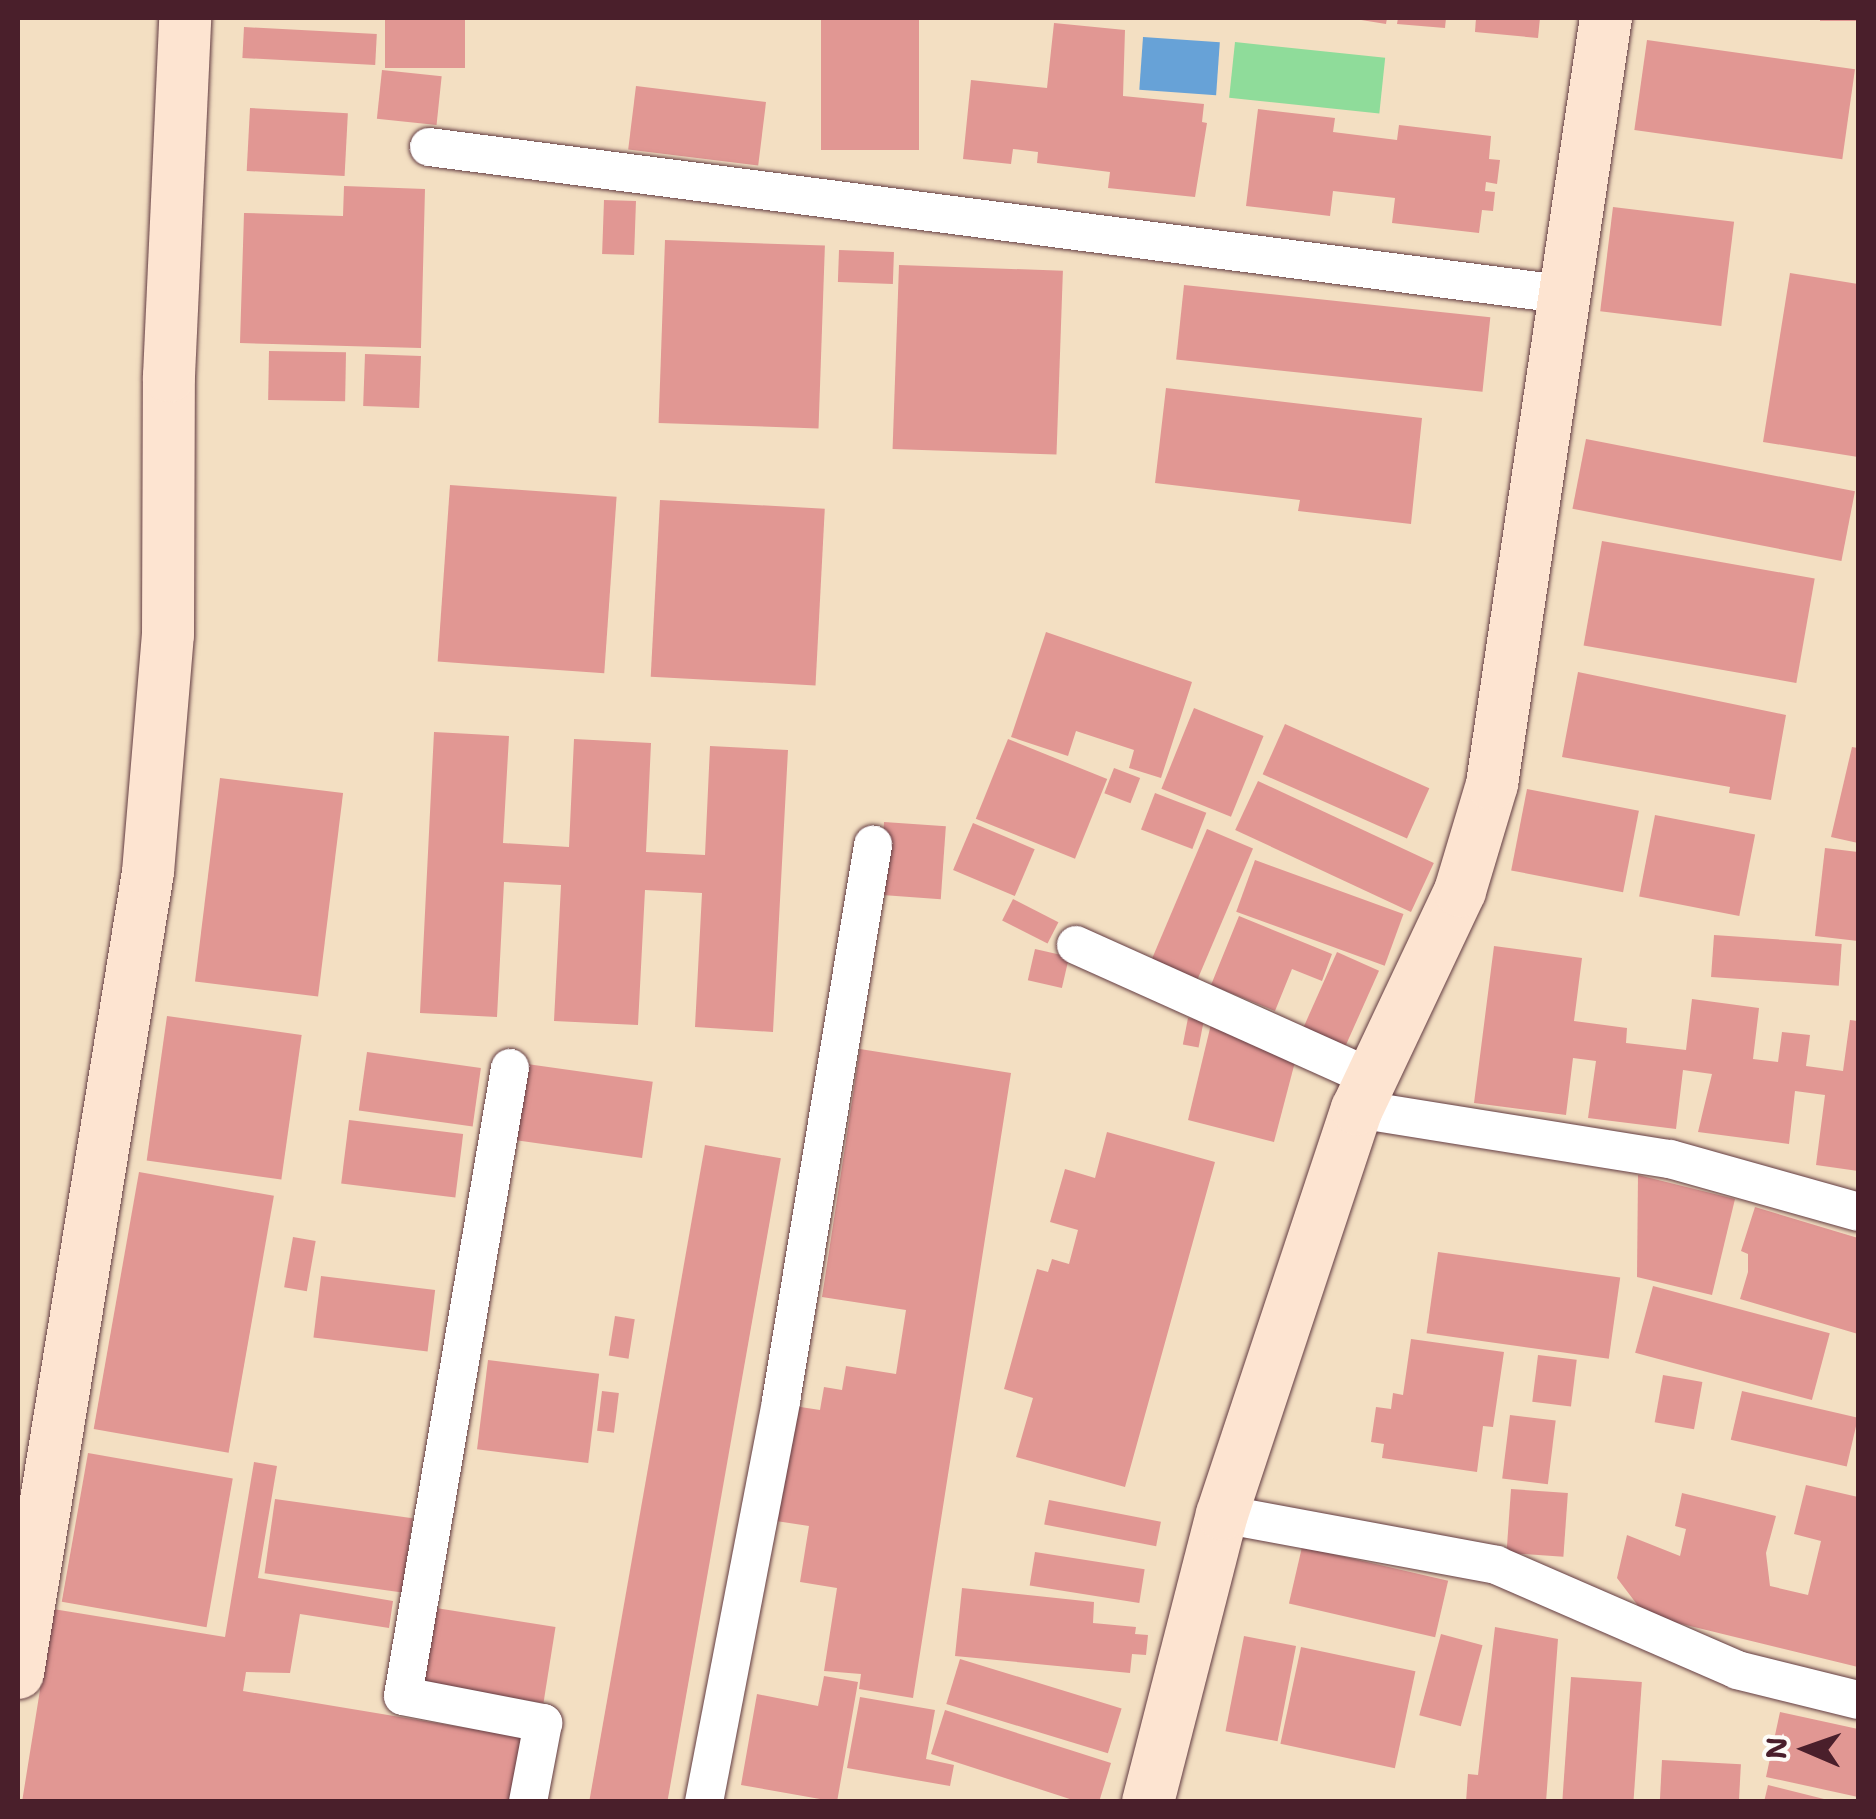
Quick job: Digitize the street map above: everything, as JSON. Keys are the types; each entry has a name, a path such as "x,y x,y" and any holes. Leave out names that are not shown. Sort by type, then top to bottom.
{"street":[{"path":"18,1673 148,872 168,635 169,376 185,18"},
{"path":"1148,1802 1222,1514 1365,1094 1460,891 1492,784 1561,294 1606,18"},
{"path":"429,147 1561,294"},
{"path":"704,1802 782,1402 873,845"},
{"path":"1076,945 1365,1094 1670,1160 1858,1212"},
{"path":"510,1068 403,1696 543,1722 528,1802"},
{"path":"1222,1514 1496,1564 1702,1656 1794,1688 1858,1700"}],"green space":[{"path":"1235,42 1385,58 1379,113 1229,98"}],"water":[{"path":"1143,37 1220,42 1216,95 1139,90"}],"building":[{"path":"385,18 465,18 465,68 385,68"},
{"path":"821,18 919,18 919,150 821,150"},
{"path":"1349,18 1387,18 1386,24"},
{"path":"1398,18 1446,18 1445,28 1397,24"},
{"path":"1476,18 1540,18 1538,38 1475,32"},
{"path":"1858,18 1858,21 1820,21"},
{"path":"1054,23 1125,30 1123,96 1204,104 1202,122 1207,123 1195,197 1108,188 1110,172 1037,163 1038,152 1013,149 1011,164 963,159 971,80 1047,88"},
{"path":"244,27 377,34 375,65 242,58"},
{"path":"1647,40 1855,69 1842,159 1634,130"},
{"path":"382,70 442,76 437,125 377,119"},
{"path":"636,86 766,102 758,165 628,150"},
{"path":"250,108 348,113 345,176 247,171"},
{"path":"1258,109 1335,118 1333,132 1397,140 1399,125 1491,136 1489,159 1500,160 1497,184 1486,182 1485,191 1495,192 1493,211 1482,210 1479,233 1392,223 1395,198 1333,191 1330,216 1246,206"},
{"path":"344,186 425,189 421,348 240,343 244,213 343,216"},
{"path":"604,200 636,201 634,255 602,254"},
{"path":"1613,207 1734,222 1721,326 1600,311"},
{"path":"665,240 825,246 819,428 659,423"},
{"path":"839,250 894,252 893,284 838,282"},
{"path":"899,265 1063,271 1056,455 893,449"},
{"path":"1790,273 1858,284 1858,457 1763,442"},
{"path":"1184,285 1490,317 1482,392 1176,360"},
{"path":"269,351 346,352 345,401 268,400"},
{"path":"365,354 421,356 419,408 363,406"},
{"path":"1166,388 1422,418 1411,524 1298,511 1300,500 1155,483"},
{"path":"1586,439 1855,491 1841,561 1572,509"},
{"path":"450,485 617,497 604,673 438,662"},
{"path":"660,500 825,509 816,685 651,677"},
{"path":"1602,541 1815,579 1796,683 1584,645"},
{"path":"1046,632 1192,682 1161,778 1129,768 1134,750 1076,731 1068,756 1011,737"},
{"path":"1578,672 1786,715 1771,800 1729,793 1730,787 1562,757"},
{"path":"1194,708 1264,736 1231,817 1161,789"},
{"path":"1285,724 1429,788 1407,839 1263,774"},
{"path":"434,732 509,736 503,843 569,847 574,739 651,743 646,852 705,855 710,746 788,750 773,1032 695,1027 702,893 645,890 638,1025 554,1021 561,885 504,882 497,1017 420,1013"},
{"path":"1008,739 1107,779 1075,859 976,819"},
{"path":"1852,747 1858,748 1858,843 1831,837"},
{"path":"1114,768 1140,778 1130,803 1104,793"},
{"path":"220,778 343,793 318,997 195,981"},
{"path":"1258,781 1434,863 1411,912 1235,830"},
{"path":"1527,789 1639,811 1623,892 1511,870"},
{"path":"1155,793 1206,813 1192,849 1141,829"},
{"path":"1655,815 1755,834 1739,916 1639,896"},
{"path":"884,822 946,826 941,899 879,895"},
{"path":"973,823 1035,849 1015,896 953,870"},
{"path":"1207,829 1253,849 1197,980 1151,961"},
{"path":"1825,848 1858,852 1858,941 1815,936"},
{"path":"1255,860 1403,914 1385,966 1236,912"},
{"path":"1013,899 1058,922 1048,944 1002,920"},
{"path":"1239,916 1332,954 1322,981 1292,969 1275,1011 1211,985"},
{"path":"1714,935 1842,944 1839,986 1711,977"},
{"path":"1494,946 1582,958 1574,1021 1627,1028 1626,1043 1686,1050 1692,999 1759,1008 1753,1059 1778,1062 1782,1032 1810,1035 1806,1066 1843,1071 1850,1020 1858,1021 1858,1171 1816,1165 1825,1095 1795,1091 1789,1144 1698,1132 1712,1074 1683,1070 1676,1129 1588,1118 1596,1061 1573,1058 1566,1115 1474,1103"},
{"path":"1035,949 1069,957 1062,988 1028,980"},
{"path":"1337,952 1379,971 1346,1046 1304,1027"},
{"path":"167,1016 302,1035 281,1180 147,1161"},
{"path":"1188,1018 1204,1021 1199,1048 1183,1045"},
{"path":"1212,1020 1296,1058 1274,1142 1188,1120"},
{"path":"860,1049 1011,1073 913,1698 859,1689 861,1674 824,1671 837,1588 800,1582 809,1526 776,1521 794,1406 820,1410 824,1387 842,1390 846,1366 896,1374 906,1310 822,1297"},
{"path":"367,1052 481,1068 473,1126 359,1110"},
{"path":"527,1064 653,1082 642,1158 516,1140"},
{"path":"349,1120 463,1134 455,1198 341,1184"},
{"path":"1107,1132 1215,1162 1125,1487 1016,1457 1033,1398 1004,1389 1037,1269 1048,1272 1052,1259 1069,1264 1078,1230 1050,1222 1065,1169 1095,1178"},
{"path":"705,1145 781,1158 667,1802 589,1802"},
{"path":"139,1172 274,1196 229,1453 94,1429"},
{"path":"1638,1175 1735,1199 1712,1295 1637,1277"},
{"path":"1755,1207 1858,1238 1858,1334 1740,1299 1748,1272 1748,1254 1741,1251"},
{"path":"293,1237 316,1241 307,1291 284,1287"},
{"path":"1438,1252 1620,1278 1609,1359 1427,1333"},
{"path":"321,1276 435,1290 428,1352 313,1338"},
{"path":"1653,1286 1830,1333 1812,1400 1635,1353"},
{"path":"615,1316 635,1319 628,1359 609,1356"},
{"path":"1411,1339 1504,1352 1493,1427 1483,1426 1477,1472 1382,1458 1384,1444 1371,1442 1376,1407 1391,1409 1393,1393 1403,1395"},
{"path":"1538,1355 1577,1360 1571,1406 1532,1402"},
{"path":"488,1360 599,1374 588,1463 477,1449"},
{"path":"1663,1375 1702,1382 1694,1429 1655,1422"},
{"path":"602,1391 619,1393 614,1433 597,1431"},
{"path":"1742,1391 1858,1418 1847,1466 1731,1440"},
{"path":"1510,1415 1556,1421 1548,1484 1502,1479"},
{"path":"88,1453 233,1479 207,1627 62,1602"},
{"path":"254,1462 277,1466 258,1578 393,1601 389,1628 300,1614 290,1673 246,1672 243,1691 521,1737 510,1802 22,1802 53,1609 225,1637"},
{"path":"1806,1485 1858,1497 1858,1667 1645,1615 1617,1578 1627,1535 1680,1556 1686,1529 1675,1526 1682,1493 1776,1516 1766,1553 1770,1586 1808,1595 1821,1541 1794,1534"},
{"path":"1511,1489 1568,1493 1563,1557 1507,1553"},
{"path":"275,1499 413,1518 402,1593 265,1573"},
{"path":"1049,1500 1161,1522 1156,1546 1044,1525"},
{"path":"1302,1547 1448,1581 1435,1637 1289,1604"},
{"path":"1035,1552 1145,1569 1139,1603 1030,1586"},
{"path":"962,1588 1094,1602 1093,1623 1136,1627 1135,1634 1148,1635 1146,1655 1132,1654 1130,1673 955,1656"},
{"path":"436,1608 556,1627 543,1703 424,1684"},
{"path":"1495,1627 1558,1639 1546,1802 1466,1802 1468,1774 1478,1775"},
{"path":"1441,1634 1483,1645 1461,1726 1419,1715"},
{"path":"1244,1636 1296,1646 1278,1741 1225,1731"},
{"path":"1301,1647 1415,1671 1395,1768 1280,1744"},
{"path":"960,1659 1122,1708 1108,1753 946,1704"},
{"path":"824,1676 858,1682 837,1802 741,1785 757,1694 818,1706"},
{"path":"1571,1677 1642,1682 1633,1802 1562,1802"},
{"path":"860,1697 935,1710 926,1759 954,1765 950,1786 847,1768"},
{"path":"945,1710 1111,1763 1099,1802 1079,1802 931,1754"},
{"path":"1780,1712 1858,1729 1858,1797 1766,1777"},
{"path":"1662,1760 1741,1764 1739,1802 1660,1802"},
{"path":"1768,1785 1828,1800 1828,1802 1764,1802"}]}
